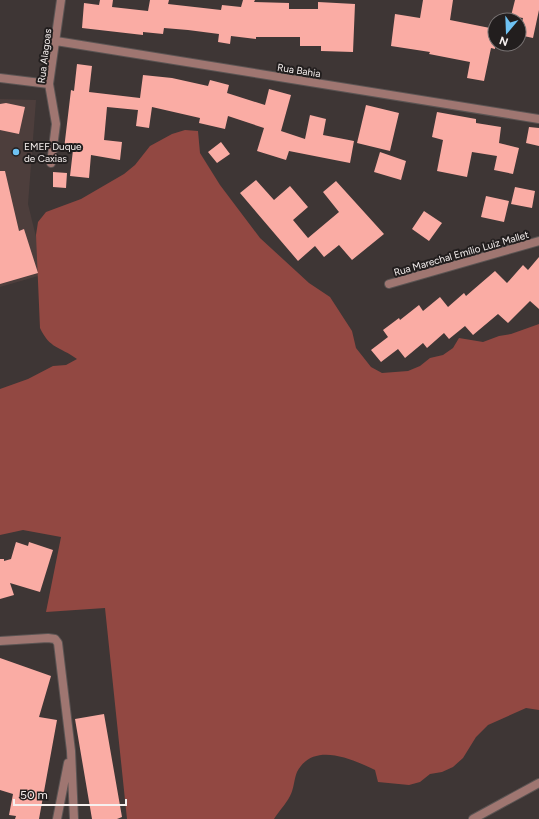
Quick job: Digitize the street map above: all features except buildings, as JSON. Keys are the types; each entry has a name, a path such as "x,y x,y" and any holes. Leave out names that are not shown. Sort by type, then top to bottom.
{"street":[{"name":"Rua Alagoas","path":"51,163 56,124 49,84 61,0"},
{"name":"Rua Bahia","path":"56,41 539,119"},
{"path":"0,78 49,84"},
{"name":"Rua Marechal Emílio Luiz Mallet","path":"389,284 539,241"},
{"path":"0,641 48,638 55,639 58,643 71,751 74,819"},
{"path":"57,819 71,751"},
{"path":"473,819 539,783"}],"shaded area":[{"name":"EMEF Duque de Caxias","path":"0,99 36,100 28,204 45,274 0,287"},
{"path":"185,130 198,131 200,153 220,185 260,238 309,283 330,297 352,331 356,348 371,367 382,373 408,371 420,366 430,358 443,355 453,348 459,338 483,342 539,324 539,710 526,708 488,725 476,737 463,758 453,767 442,772 430,774 420,782 409,785 378,782 375,770 355,761 333,755 313,757 304,763 297,772 290,796 274,819 127,819 105,608 46,612 61,537 23,530 0,535 0,389 28,379 53,366 66,365 77,359 51,344 40,328 36,235 38,222 46,212 81,199 124,174 135,165 150,146 172,134"}],"place":[{"name":"EMEF Duque de Caxias","path":"16,152"}]}
